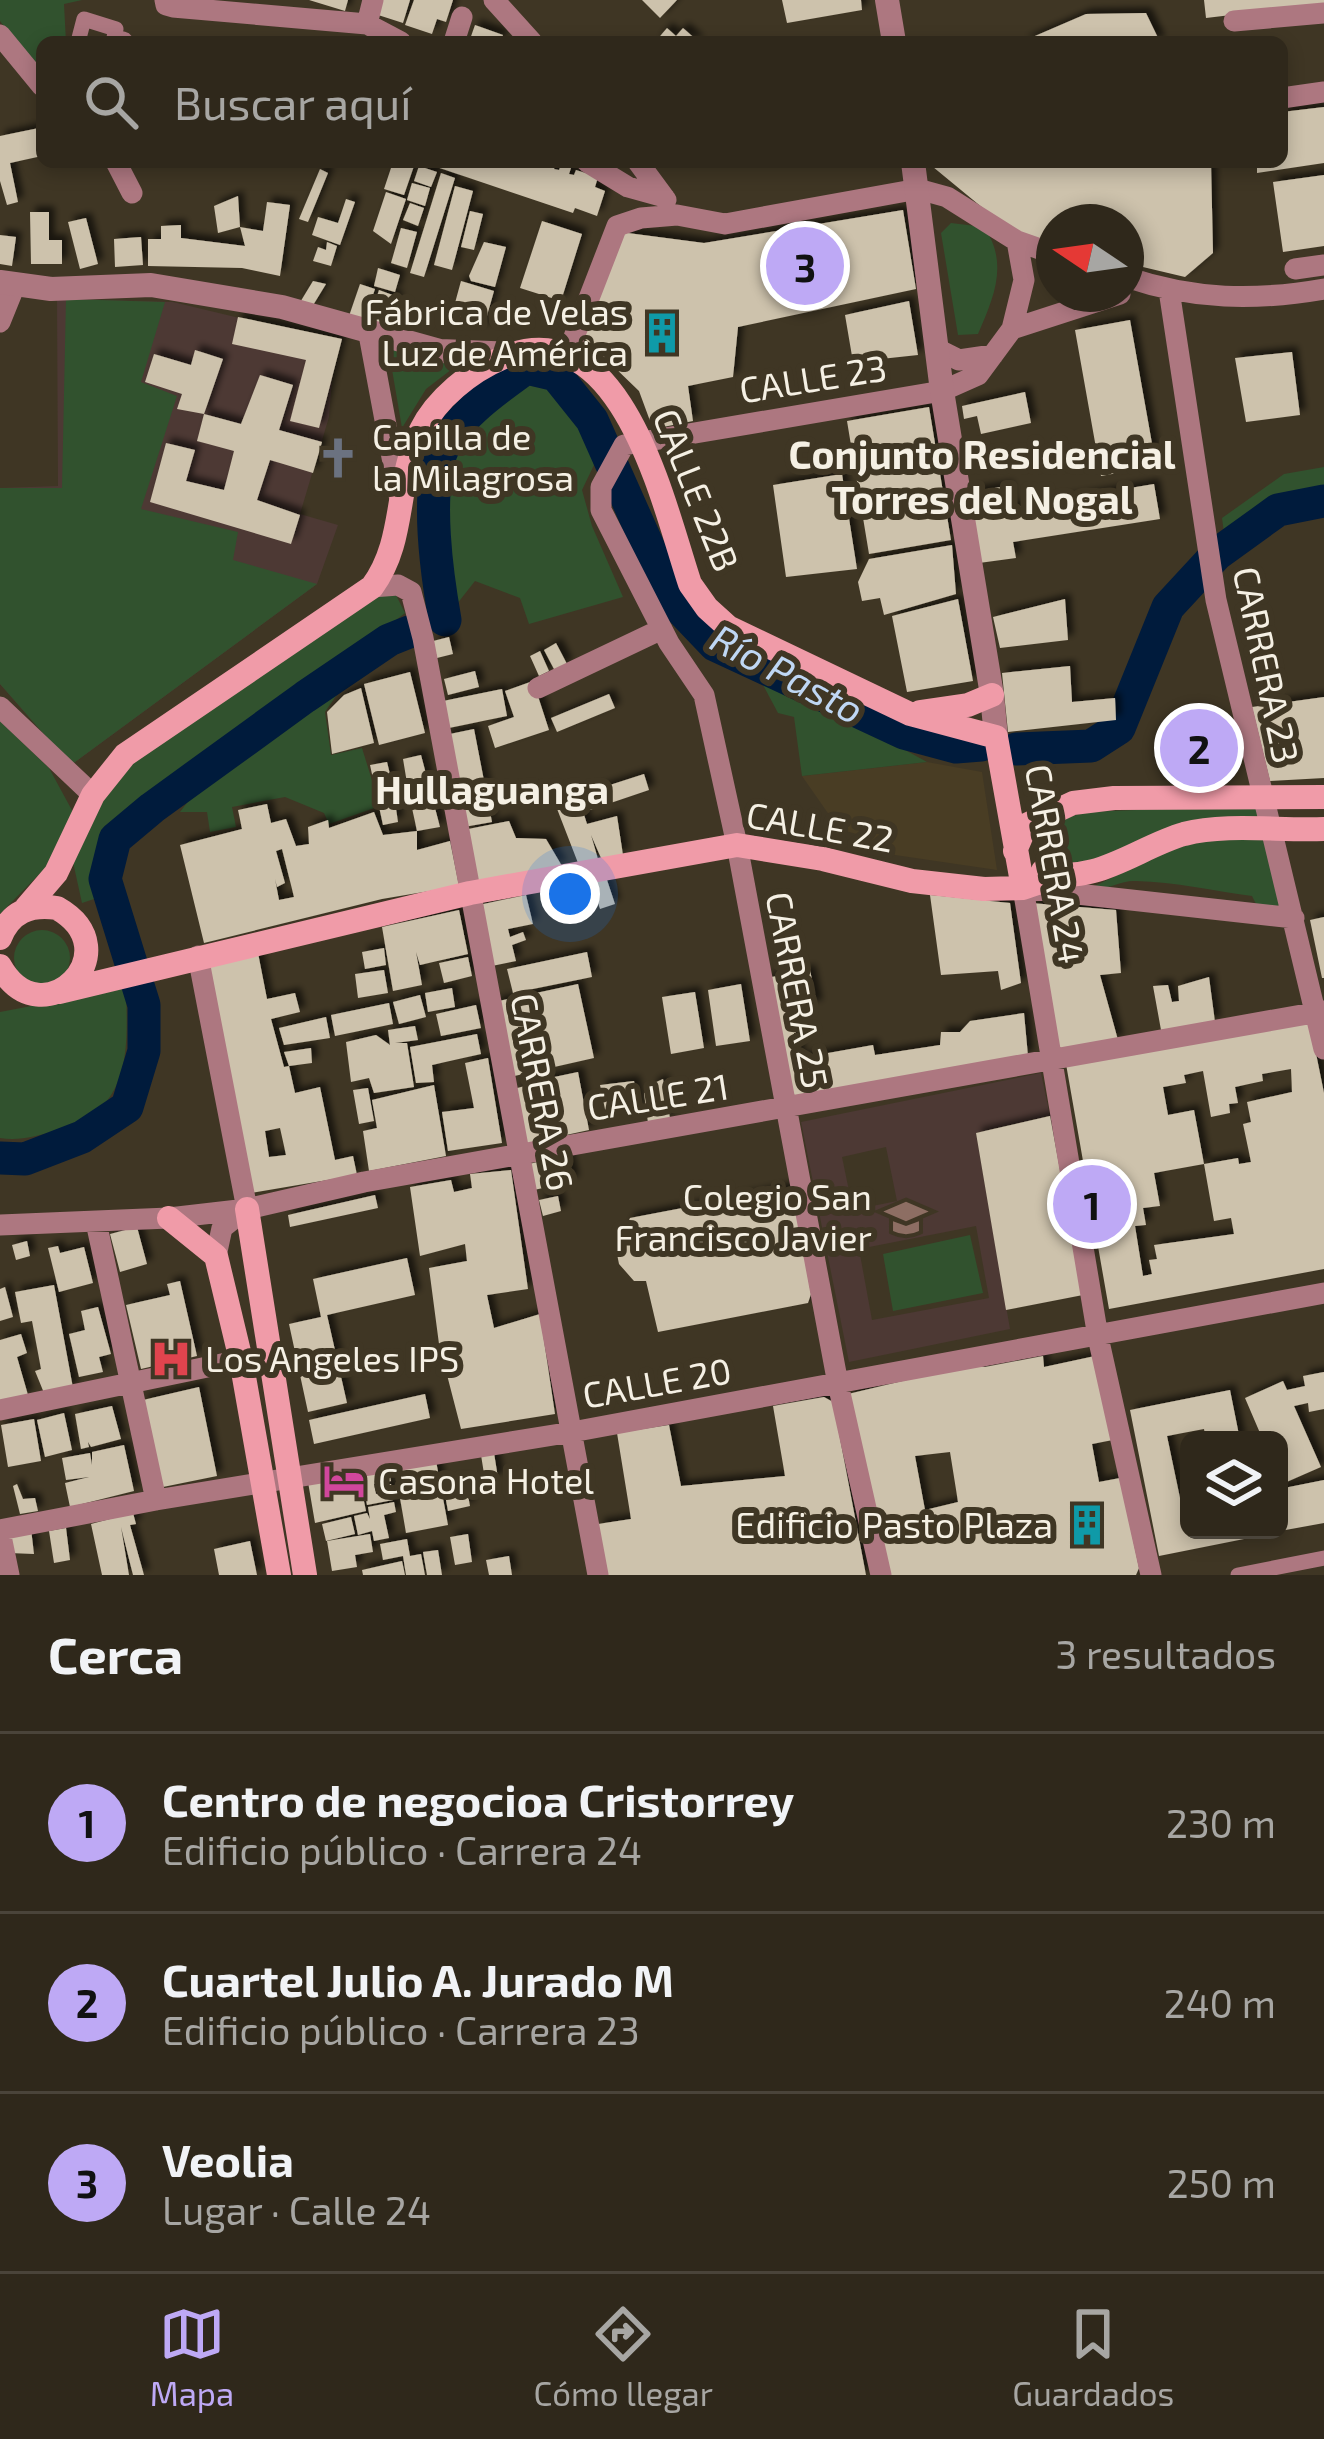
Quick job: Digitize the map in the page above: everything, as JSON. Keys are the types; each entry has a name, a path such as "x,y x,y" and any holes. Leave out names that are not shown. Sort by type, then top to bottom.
{"main road":[{"path":"1,934 56,873 93,795 125,755 371,587 396,544 408,462 433,410 482,367 513,354 538,350 567,355"},
{"name":"CALLE 22B","path":"567,355 589,369 629,413 632,443 690,584 707,608 744,637 910,714 996,740"},
{"path":"910,714 968,706 992,695"},
{"name":"CARRERA 24","path":"996,740 1023,888"},
{"path":"1003,783 1021,803 1324,797"},
{"path":"1058,876 1040,870 1013,848 1025,825 1073,803"},
{"path":"1023,888 1058,876 1109,868 1182,835 1214,830 1324,829"},
{"name":"CALLE 22","path":"0,1003 470,893 736,845 823,859 912,881 1023,888"},
{"path":"0,966 22,991 49,994 81,972 86,942 80,927 57,908 26,908"},
{"path":"247,1209 275,1481 279,1575"},
{"path":"169,1218 216,1256 304,1575"}],"street":[{"path":"166,0 173,8 271,8 368,24 389,36"},
{"path":"368,24 374,0"},
{"path":"494,0 527,36"},
{"path":"887,0 893,36"},
{"path":"1234,21 1324,14"},
{"path":"456,36 462,17"},
{"path":"80,36 84,19 116,29 117,36"},
{"path":"0,35 36,79"},
{"path":"1288,97 1324,92"},
{"path":"119,168 132,194"},
{"path":"597,168 670,206 725,224 918,189 947,196 1017,241 1036,248"},
{"path":"642,168 670,206"},
{"name":"CARRERA 24","path":"914,168 942,391 996,740"},
{"path":"567,355 617,226 670,206"},
{"path":"942,391 977,375 1012,329 1024,280 1017,241"},
{"path":"1295,269 1324,265"},
{"path":"1144,282 1267,299 1324,290"},
{"path":"0,322 8,284 94,289 152,285 282,307 440,351 513,354"},
{"path":"1144,290 1159,287"},
{"name":"CARRERA 23","path":"1159,287 1216,600 1262,799 1320,1012 1324,1048"},
{"path":"1012,329 1064,312"},
{"path":"368,329 400,501"},
{"path":"937,349 959,360 993,355"},
{"name":"CALLE 23","path":"632,443 942,391"},
{"name":"CARRERA 25","path":"632,443 601,488 601,510 662,629 704,695 838,1384 881,1575"},
{"name":"CARRERA 26","path":"371,587 398,585 411,592 423,638 598,1575"},
{"path":"538,688 662,629"},
{"path":"0,706 93,795"},
{"name":"CARRERA 24","path":"1023,888 1098,1336 1151,1575"},
{"name":"CALLE 22","path":"1023,888 1294,918"},
{"path":"198,956 247,1209 222,1228 216,1256"},
{"name":"CALLE 21","path":"0,1225 169,1218 247,1209 521,1154 1320,1012"},
{"path":"96,1222 156,1500"},
{"name":"CALLE 20","path":"0,1531 156,1500 572,1432 1324,1293"},
{"path":"0,1410 241,1360"},
{"path":"0,1531 9,1575"},
{"path":"1238,1575 1324,1558"}],"shaded area":[{"path":"57,299 173,302 335,341 329,417 300,514 338,525 317,584 71,765 0,684 0,488 58,486"},
{"path":"927,762 982,772 997,870 868,851 867,837 839,829 802,776"},
{"name":"Colegio San Francisco Javier","path":"1041,1073 1050,1116 976,1133 1010,1329 849,1362 801,1122","holes":["886,1147 897,1201 853,1210 842,1157","976,1226 989,1298 872,1320 859,1249"]}],"green space":[{"path":"0,0 82,0 64,4 66,36 36,36 36,69 0,21"},
{"path":"951,223 984,227 996,254 994,293 978,334 958,335 941,233"},
{"path":"66,299 165,302 141,382 177,396 141,509 238,532 233,560 317,584 71,765 0,684 0,488 62,488"},
{"path":"388,346 420,351 456,366 426,389 402,428"},
{"path":"526,381 546,383 574,413 590,445 594,465 582,490 623,597 529,624 520,598 475,581 453,609 445,599 442,541 454,451 471,423"},
{"path":"1324,467 1324,488 1286,492 1225,540 1222,518 1284,474"},
{"path":"383,589 394,591 405,613 115,839 105,879 109,894 82,903 73,862 97,804 131,762"},
{"path":"762,683 863,727 927,762 802,776 794,717 778,713"},
{"path":"338,693 325,712 331,755 362,748 380,806 329,824 324,813 285,797 232,807 236,827 210,832 207,812 180,812 213,774 251,742"},
{"path":"0,721 49,768 74,814 52,861 0,914"},
{"path":"1257,805 1265,824 1074,867 1043,860 1039,850 1045,824 1087,812"},
{"path":"1269,837 1288,911 1258,908 1252,896 1165,883 1130,881 1089,888 1177,845"},
{"path":"42,930 62,938 70,958 62,978 42,986 22,978 14,958 22,938"},
{"path":"126,988 124,1057 111,1095 80,1122 35,1136 0,1138 0,1012"},
{"path":"970,1235 983,1293 893,1311 883,1254"}],"building":[{"path":"309,0 348,0 345,11"},
{"path":"379,0 410,0 403,23 375,14"},
{"path":"414,0 453,0 446,22 437,19 432,34 405,25"},
{"path":"642,0 677,0 660,18"},
{"path":"782,0 861,0 862,10 787,23"},
{"path":"1204,0 1324,0 1324,4 1206,18"},
{"path":"1146,13 1157,36 1035,36 1086,14"},
{"path":"475,25 503,35 503,36 471,36"},
{"path":"1324,107 1324,163 1257,173 1257,168 1288,168 1288,111"},
{"path":"36,129 36,157 10,163 18,202 7,205 0,181 0,136"},
{"path":"391,168 413,168 404,195 384,189"},
{"path":"418,168 437,172 431,187 414,181"},
{"path":"440,168 571,168 569,174 576,170 598,177 595,187 605,191 597,216 575,208 573,213"},
{"path":"934,168 1211,168 1213,253 1185,277 1144,267 1144,204 1036,204 1036,241 1018,237"},
{"path":"320,169 328,173 308,222 299,219"},
{"path":"441,173 455,178 424,277 410,273"},
{"path":"1324,175 1324,246 1283,252 1273,182"},
{"path":"412,183 430,188 425,206 407,200"},
{"path":"455,186 473,191 452,270 434,265"},
{"path":"386,192 406,199 391,244 373,231"},
{"path":"238,196 240,227 218,233 214,206"},
{"path":"346,199 355,202 340,245 312,235 318,217 338,223"},
{"path":"267,202 290,205 280,276 242,268 148,266 148,239 161,239 161,226 181,225 181,238 245,246 240,227 263,231"},
{"path":"410,203 424,208 418,226 403,220"},
{"path":"903,210 916,289 738,327 733,377 688,386 693,421 653,429 639,391 584,338 620,232 704,243"},
{"path":"470,211 483,214 474,250 461,247"},
{"path":"30,212 49,212 49,240 62,240 62,264 31,264"},
{"path":"86,218 98,264 80,269 68,222"},
{"path":"542,221 582,234 561,301 520,288"},
{"path":"401,228 417,232 407,268 391,263"},
{"path":"0,235 16,237 12,266 0,264"},
{"path":"141,237 143,265 115,267 114,239"},
{"path":"327,242 337,246 331,266 313,261 318,247 326,250"},
{"path":"484,242 506,247 495,287 471,281 469,276"},
{"path":"378,268 400,275 395,292 374,286"},
{"path":"313,281 326,284 312,307 299,304"},
{"path":"461,281 494,291 483,330 465,325 466,320 460,318 464,306 455,303"},
{"path":"360,284 375,289 364,321 349,316"},
{"path":"379,290 398,297 387,328 369,322"},
{"path":"909,301 918,355 853,362 845,315"},
{"path":"238,317 342,339 319,428 290,421 306,360 232,344"},
{"path":"1130,320 1156,466 1101,476 1075,330"},
{"path":"195,350 223,359 204,414 177,409 182,394 145,382 154,354 191,365"},
{"path":"1292,352 1300,415 1246,422 1235,358"},
{"path":"260,375 293,385 279,430 322,442 313,473 270,460 257,500 300,515 291,544 150,502 166,443 195,450 186,481 224,490 234,451 197,441 204,414 241,424"},
{"path":"1025,392 1031,423 981,434 977,416 964,419 962,406"},
{"path":"929,407 951,540 869,554 847,421"},
{"path":"842,474 857,569 786,577 773,485"},
{"path":"1154,484 1160,519 1013,542 1016,558 979,563 968,492 1008,486 1011,508"},
{"path":"952,545 956,594 884,615 880,598 862,601 858,582 869,559"},
{"path":"958,599 973,681 907,692 892,616"},
{"path":"1065,599 1068,640 1000,648 993,617"},
{"path":"449,637 453,654 437,658 433,641"},
{"path":"556,643 567,664 555,671 544,650"},
{"path":"540,651 549,671 539,676 530,656"},
{"path":"1070,666 1072,702 1115,698 1116,720 1008,732 1002,673"},
{"path":"475,671 479,687 448,695 444,679"},
{"path":"410,672 425,733 379,745 364,684"},
{"path":"533,681 549,730 495,748 488,726 514,717 505,691"},
{"path":"361,688 374,743 332,754 327,712 344,695"},
{"path":"502,689 507,716 449,728 443,701"},
{"path":"609,694 615,708 557,732 551,718"},
{"path":"1324,697 1324,778 1270,781 1252,707"},
{"path":"474,729 492,822 464,827 445,735"},
{"path":"421,755 440,827 417,831 410,799 395,802 398,822 383,825 370,765 387,762 393,787 407,783 403,759"},
{"path":"644,774 649,790 587,811 582,794"},
{"path":"578,796 587,824 617,816 623,855 601,858 591,835 598,859 578,863 554,801"},
{"path":"267,804 271,823 286,819 296,846 309,844 308,827 328,820 329,828 374,812 383,835 417,831 417,850 450,841 459,886 382,899 204,943 180,845 242,829 238,810","holes":["282,849 294,897 279,900 275,879 277,887 285,883 276,851"]},
{"path":"509,821 516,838 546,839 562,866 478,883 468,829"},
{"path":"606,877 615,904 600,909 591,882"},
{"path":"526,895 533,924 508,929 510,937 523,932 526,940 512,945 516,961 487,967 474,906"},
{"path":"930,895 1010,903 1021,983 1001,990 998,971 941,975"},
{"path":"1031,903 1116,910 1121,973 1100,975 1118,1040 1058,1050"},
{"path":"459,910 468,954 420,965 416,952 422,985 393,991 382,927"},
{"path":"1324,917 1324,978 1322,978 1310,920"},
{"path":"384,948 386,965 365,969 362,952"},
{"path":"587,952 592,977 513,993 507,969"},
{"path":"258,953 267,999 295,993 300,1012 271,1019 284,1067 289,1066 295,1093 320,1087 335,1160 353,1156 357,1175 251,1193 208,963","holes":["280,1128 286,1155 269,1157 265,1131"]},
{"path":"468,957 472,976 444,983 439,963"},
{"path":"384,970 388,993 358,998 355,974"},
{"path":"810,970 817,1005 792,1010 800,1058 873,1045 875,1055 940,1045 941,1032 960,1032 970,1021 1024,1013 1028,1056 790,1098 766,978"},
{"path":"1209,977 1215,1022 1161,1030 1153,986 1168,985 1172,1002 1179,1001 1178,986"},
{"path":"578,984 594,1058 510,1077 494,1002"},
{"path":"741,984 750,1041 716,1046 708,990"},
{"path":"452,988 455,1007 428,1012 425,993"},
{"path":"695,992 704,1048 671,1054 662,997"},
{"path":"420,995 426,1017 399,1024 393,1002"},
{"path":"389,1003 393,1024 335,1036 331,1015"},
{"path":"476,1005 481,1028 441,1036 436,1014"},
{"path":"326,1017 330,1038 284,1045 279,1028"},
{"path":"1309,1019 1324,1093 1324,1269 1109,1309 1066,1064","holes":["1291,1069 1292,1092 1247,1102 1251,1122 1243,1124 1251,1162 1239,1164 1238,1158 1204,1164 1194,1110 1168,1115 1163,1087 1186,1083 1184,1075 1203,1071 1211,1117 1230,1113 1229,1104 1238,1103 1235,1087 1263,1081 1262,1074","1204,1164 1214,1221 1231,1218 1234,1234 1154,1245 1157,1259 1149,1260 1152,1274 1143,1276 1135,1226 1146,1225 1143,1208 1160,1206 1154,1173"]},
{"path":"415,1026 418,1040 395,1043 407,1043 414,1087 374,1093 369,1078 351,1082 346,1042 376,1035 390,1045 388,1030"},
{"path":"477,1034 481,1054 432,1065 434,1082 416,1083 410,1047"},
{"path":"311,1048 312,1063 289,1066 284,1052"},
{"path":"488,1058 502,1143 448,1151 442,1112 474,1108 465,1063"},
{"path":"578,1072 589,1130 552,1138 540,1080"},
{"path":"663,1079 670,1118 648,1123 644,1093 652,1092 652,1084"},
{"path":"634,1081 639,1109 606,1114 600,1085"},
{"path":"538,1083 548,1140 527,1144 517,1088"},
{"path":"434,1085 446,1156 369,1171 363,1131 377,1128 372,1100"},
{"path":"368,1088 374,1121 359,1124 353,1090"},
{"path":"1050,1116 1083,1295 1006,1310 976,1133"},
{"path":"568,1155 574,1181 534,1190 529,1164"},
{"path":"511,1170 528,1289 487,1295 494,1328 540,1314 555,1414 461,1429 439,1344 429,1268 467,1261 465,1244 420,1256 410,1187 451,1180 454,1192 472,1188 470,1174"},
{"path":"792,1187 811,1294 808,1303 658,1332 646,1281 634,1281 619,1264 616,1249 630,1218"},
{"path":"375,1195 378,1208 290,1227 288,1215"},
{"path":"558,1196 561,1211 543,1216 539,1200"},
{"path":"137,1227 147,1264 120,1272 110,1234"},
{"path":"27,1241 30,1256 16,1260 12,1245"},
{"path":"58,1246 60,1253 84,1247 93,1283 59,1292 48,1248"},
{"path":"407,1258 415,1295 327,1315 347,1403 308,1412 289,1324 321,1317 313,1279"},
{"path":"180,1281 197,1356 141,1369 126,1305 170,1295 167,1284"},
{"path":"54,1285 73,1388 44,1393 35,1371 41,1369 32,1321 21,1323 15,1292"},
{"path":"5,1287 13,1317 0,1321 0,1289"},
{"path":"98,1307 111,1354 99,1357 103,1372 79,1377 69,1334 85,1330 81,1311"},
{"path":"21,1334 27,1353 17,1357 28,1395 0,1403 0,1340"},
{"path":"1043,1356 1044,1367 1095,1356 1113,1440 1092,1444 1099,1482 1120,1478 1139,1568 1136,1575 886,1575 848,1394 970,1365 985,1367","holes":["950,1452 958,1502 925,1510 915,1456"]},
{"path":"1324,1372 1324,1409 1309,1412 1308,1403 1294,1406 1321,1467 1288,1481 1288,1431 1259,1431 1245,1398 1283,1381 1287,1390 1305,1386 1303,1376"},
{"path":"199,1387 217,1476 158,1488 143,1400"},
{"path":"1230,1390 1238,1431 1204,1429 1167,1436 1180,1498 1180,1539 1244,1539 1159,1556 1130,1410"},
{"path":"425,1394 430,1418 314,1444 309,1420"},
{"path":"824,1397 833,1402 866,1575 607,1575 598,1524 631,1519 617,1433 669,1425 681,1486 785,1476 773,1406"},
{"path":"112,1406 121,1439 91,1447 88,1442 89,1447 81,1449 75,1414"},
{"path":"64,1413 72,1450 45,1457 37,1420"},
{"path":"34,1419 41,1461 8,1467 1,1425"},
{"path":"124,1445 134,1491 70,1507 65,1483 89,1477 66,1480 62,1458 90,1453 92,1465 92,1452"},
{"path":"494,1453 498,1478 485,1480 481,1455"},
{"path":"436,1461 448,1525 406,1533 395,1469"},
{"path":"388,1468 391,1481 374,1484 376,1494 382,1493 380,1486 391,1484 393,1500 367,1505 361,1472"},
{"path":"358,1473 360,1480 344,1486 360,1482 366,1511 315,1523 308,1482"},
{"path":"465,1480 470,1506 448,1511 443,1484"},
{"path":"1324,1480 1324,1523 1288,1530 1288,1487"},
{"path":"17,1484 23,1499 35,1498 38,1511 20,1514 13,1486"},
{"path":"394,1502 396,1512 384,1515 389,1538 374,1541 372,1531 358,1535 354,1516 367,1513 370,1519 368,1507"},
{"path":"133,1513 136,1524 130,1525 144,1575 133,1575 121,1527 129,1575 102,1575 91,1524"},
{"path":"351,1517 355,1534 326,1541 322,1524"},
{"path":"66,1528 70,1560 54,1563 49,1531"},
{"path":"31,1529 34,1554 9,1553 6,1533"},
{"path":"370,1534 373,1552 355,1555 357,1567 332,1571 327,1541"},
{"path":"468,1534 472,1562 455,1565 450,1537"},
{"path":"407,1539 410,1556 421,1554 425,1575 406,1575 403,1556 383,1560 380,1544"},
{"path":"250,1541 257,1575 219,1575 214,1549"},
{"path":"438,1550 442,1575 427,1575 423,1552"},
{"path":"509,1556 512,1575 489,1575 486,1560"},
{"path":"402,1561 405,1575 363,1575 362,1570"}],"waterway":[{"name":"Río Pasto","path":"445,620 434,513 441,453 466,416 526,368 556,375 592,420 672,600 715,645 904,733 956,747 981,745"},
{"name":"Río Pasto","path":"1016,749 1091,746 1119,728 1168,607 1217,554 1278,510 1324,501"},
{"name":"Río Pasto","path":"0,1158 25,1159 82,1137 127,1107 144,1051 144,1005 105,879 115,839 305,697 389,640 409,632"}],"place":[{"name":"Veolia","path":"805,266"},
{"name":"Fábrica de Velas Luz de América","path":"662,333"},
{"name":"Capilla de la Milagrosa","path":"338,458"},
{"name":"Cuartel Julio A. Jurado M","path":"1199,748"},
{"name":"Centro de negocioa Cristorrey","path":"1092,1204"},
{"name":"Colegio San Francisco Javier","path":"906,1218"},
{"name":"Los Angeles IPS","path":"171,1359"},
{"name":"Casona Hotel","path":"344,1481"},
{"name":"Edificio Pasto Plaza","path":"1087,1525"}],"district":[{"name":"Conjunto Residencial Torres del Nogal","path":"982,478"},
{"name":"Hullaguanga","path":"492,790"}]}
